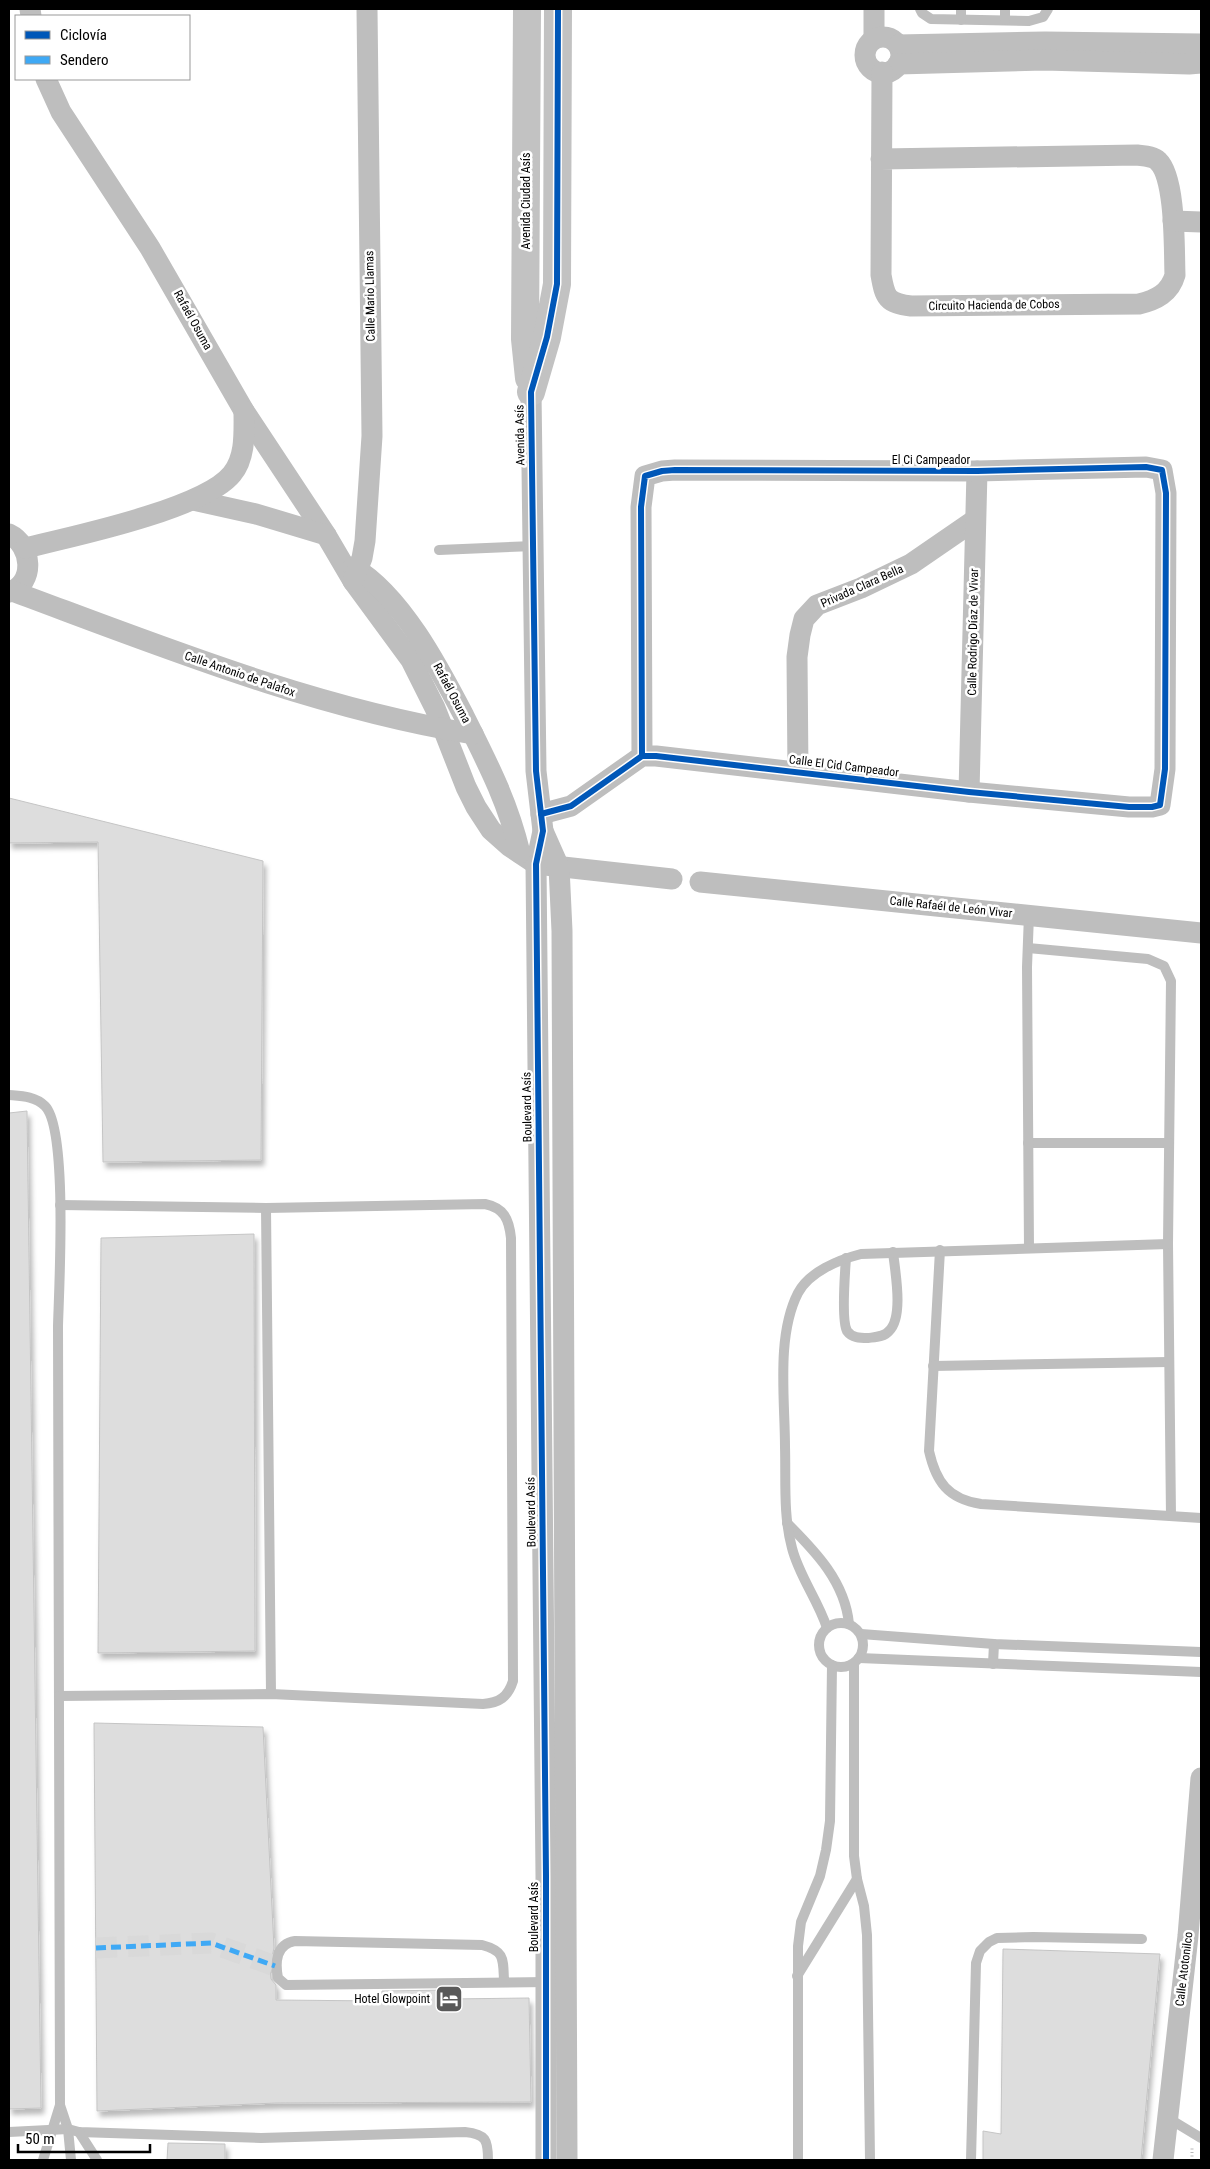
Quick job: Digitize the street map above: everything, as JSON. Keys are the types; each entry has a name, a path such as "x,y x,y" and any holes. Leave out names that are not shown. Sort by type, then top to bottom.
{"street":[{"name":"Calle Mario Llamas","path":"351,571 365,541 372,436 367,9"},
{"name":"Avenida Ciudad Asís","path":"527,9 525,339 531,392"},
{"name":"Avenida Asís","path":"558,9 557,284 547,337 531,392 536,771 542,822 559,867"},
{"name":"Circuito Hacienda de Cobos","path":"874,9 888,52"},
{"name":"Circuito Hacienda de Cobos","path":"881,159 1150,156 1158,161 1168,180 1173,221 1176,275 1173,284 1167,291 1149,302 1139,304 911,306 897,304 889,300 884,289 881,274 881,159 888,52 887,9"},
{"path":"888,52 1044,51 1201,44"},
{"path":"1044,51 1189,64 1201,63"},
{"name":"Rafaél Osuma","path":"46,80 61,112 150,248 244,411 411,660 435,708 466,787 485,822 491,830 528,858"},
{"path":"1173,221 1201,222"},
{"path":"25,548 94,531 193,500 218,486 232,475 239,461 243,446 244,411"},
{"name":"El Ci Campeador","path":"642,756 641,507 644,476 675,470 977,471 1158,468 1162,470 1166,493 1166,769 1160,805"},
{"name":"Calle Rodrigo Díaz de Vivar","path":"969,792 977,471"},
{"path":"193,500 256,514 326,535"},
{"name":"Privada Clara Bella","path":"798,772 797,656 804,619 817,605 861,588 911,564 975,520"},
{"path":"9,534 16,538 25,548 28,560 27,572 22,583 11,592"},
{"name":"Rafaél Osuma","path":"351,571 388,598 413,629 446,680 496,779 528,858"},
{"name":"Calle Antonio de Palafox","path":"11,592 296,694 442,729 473,734"},
{"path":"542,822 571,806 642,756"},
{"name":"Calle El Cid Campeador","path":"642,756 656,756 969,792 1129,806 1152,807 1160,805"},
{"name":"Avenida Asís","path":"528,858 542,822"},
{"path":"528,858 559,867 672,879"},
{"name":"Boulevard Asís","path":"528,858 538,1051 539,1196 553,1592 556,2156"},
{"name":"Boulevard Asís","path":"553,1592 563,1195 559,867"},
{"name":"Calle Rafaél de León Vivar","path":"700,882 1201,933"},
{"path":"538,1051 562,1049"},
{"path":"539,1196 563,1195"},
{"name":"Calle Atotonilco","path":"1163,2160 1188,1936 1201,1778"}],"lane":[{"path":"920,9 930,19 1029,21 1043,17 1048,9"},
{"path":"961,9 961,20"},
{"path":"1005,9 1005,20"},
{"path":"439,550 534,546"},
{"path":"1029,1248 1028,948 1030,915"},
{"path":"1028,948 1148,959 1164,966 1171,981 1168,1244 1171,1516"},
{"path":"9,1095 36,1099 46,1107 53,1120 58,1141 60,1205 60,2105 43,2160"},
{"path":"1028,1143 1170,1143"},
{"path":"59,1696 271,1694 483,1704 501,1700 511,1689 513,1681 511,1257 510,1228 503,1211 496,1206 485,1204 266,1208 60,1205"},
{"path":"266,1208 271,1694"},
{"path":"827,1628 820,1608 798,1567 786,1523 784,1358 790,1310 799,1291 814,1276 846,1258 861,1254 1168,1244"},
{"path":"940,1250 929,1451 933,1469 941,1483 952,1494 967,1502 981,1504 1201,1518"},
{"path":"846,1258 844,1300 847,1330 852,1336 859,1338 879,1337 889,1332 894,1325 896,1316 897,1305 893,1252"},
{"path":"933,1366 1169,1362"},
{"path":"786,1523 819,1557 833,1577 843,1594 848,1624"},
{"path":"870,2160 867,1935 864,1906 857,1879 853,1832 856,1661 864,1642 856,1628 848,1624 840,1623 827,1628 819,1641 819,1648 825,1661 839,1668 856,1661 1201,1672"},
{"path":"861,1634 994,1644 1201,1652"},
{"path":"993,1664 994,1644"},
{"path":"798,2160 796,1978 801,1922 820,1876 830,1821 832,1665"},
{"path":"796,1978 857,1879"},
{"path":"971,2160 976,1963 980,1951 989,1942 1003,1938 1142,1939"},
{"path":"504,1981 501,1954 496,1949 482,1944 295,1941 284,1945 278,1953 278,1978 286,1985 555,1981"},
{"path":"60,2105 68,2129 72,2160"},
{"path":"1167,2117 1197,2141"},
{"path":"9,2132 68,2129 79,2132 262,2138 475,2133 485,2139 488,2160"},
{"path":"79,2132 97,2160"}],"path":[{"path":"1192,2160 1197,2141"}],"building":[{"path":"9,798 263,861 261,1160 103,1162 98,842 9,843"},
{"path":"27,1111 41,2108 9,2109 9,1113"},
{"path":"254,1234 255,1651 98,1653 101,1238"},
{"path":"94,1723 263,1727 274,1948 270,1966 271,1979 276,1985 276,2000 381,2001 382,1991 447,1990 449,1999 529,1998 531,2102 276,2103 97,2111"},
{"path":"1003,1949 1160,1954 1141,2160 983,2160 983,2131 1001,2134"},
{"path":"168,2143 225,2144 225,2160 167,2160"}],"tunnel":[{"path":"96,1948 211,1943 275,1966"}],"marked path":[{"path":"96,1948 211,1943 275,1966"}],"cycle path":[{"path":"546,2160 546,1876 536,864 543,831 536,771 531,392 547,337 557,284 558,9"},
{"path":"541,814 571,806 642,756 656,756 969,792 1129,807 1160,805 1165,769 1166,493 1162,470 1146,467 977,471 675,470 662,471 645,476 641,507 642,756"}],"place":[{"name":"Hotel Glowpoint","path":"449,1999"}]}
